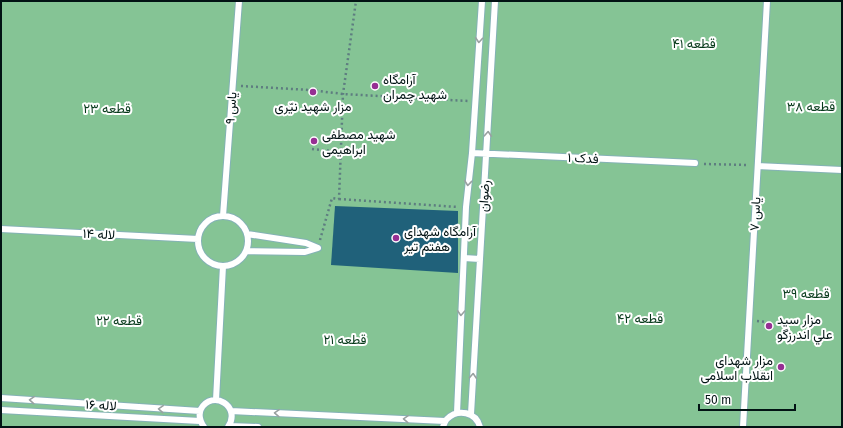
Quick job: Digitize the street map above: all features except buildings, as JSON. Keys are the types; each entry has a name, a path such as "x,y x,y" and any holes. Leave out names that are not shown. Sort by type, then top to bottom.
{"lane":[{"name":"یاس ۹","path":"223,216 239,1"},
{"name":"رضوان","path":"457,413 466,207 472,153 474,101 482,1"},
{"name":"رضوان","path":"471,414 495,1"},
{"name":"یاس ۷","path":"743,427 767,1"},
{"name":"فدک ۱","path":"472,153 695,163"},
{"path":"758,166 842,170"},
{"path":"216,217 231,217 238,221 247,234 248,242 246,251 242,257 230,265 223,266 207,261 198,247 199,232 203,225 216,217"},
{"name":"لاله ۱۴","path":"1,229 198,239"},
{"path":"247,234 306,243 318,248"},
{"path":"246,251 305,252 318,248"},
{"path":"464,258 480,259"},
{"path":"216,400 223,266"},
{"name":"لاله ۱۶","path":"1,398 200,411"},
{"path":"202,424 199,416 200,411 206,403 216,400 225,403 231,411 231,422 228,426"},
{"name":"لاله ۱۶","path":"1,410 202,424"},
{"path":"231,411 444,424 448,417 457,413 466,413 471,414 476,419 480,427"},
{"path":"228,426 258,427"}],"path":[{"path":"339,199 343,94 356,1"},
{"path":"232,86 474,101"},
{"path":"312,149 340,152"},
{"path":"695,163 758,166"},
{"path":"318,248 332,198 466,207"}],"green space":[{"path":"1,1 842,1 842,427 1,427"}],"place":[{"name":"آرامگاه شهید چمران","path":"375,86"},
{"name":"مزار شهید نیّری","path":"313,92"},
{"name":"شهید مصطفی ابراهیمی","path":"314,141"},
{"name":"آرامگاه شهدای هفتم تیر","path":"396,238"},
{"name":"مزار سيد علي اندرزگو","path":"769,326"},
{"name":"مزار شهدای انقلاب اسلامی","path":"781,367"}],"park label":[{"name":"قطعه ۴۱","path":"694,43"},
{"name":"قطعه ۳۸","path":"811,106"},
{"name":"قطعه ۲۳","path":"107,108"},
{"name":"قطعه ۳۹","path":"806,293"},
{"name":"قطعه ۴۲","path":"640,318"},
{"name":"قطعه ۲۲","path":"119,320"},
{"name":"قطعه ۲۱","path":"345,339"}]}
